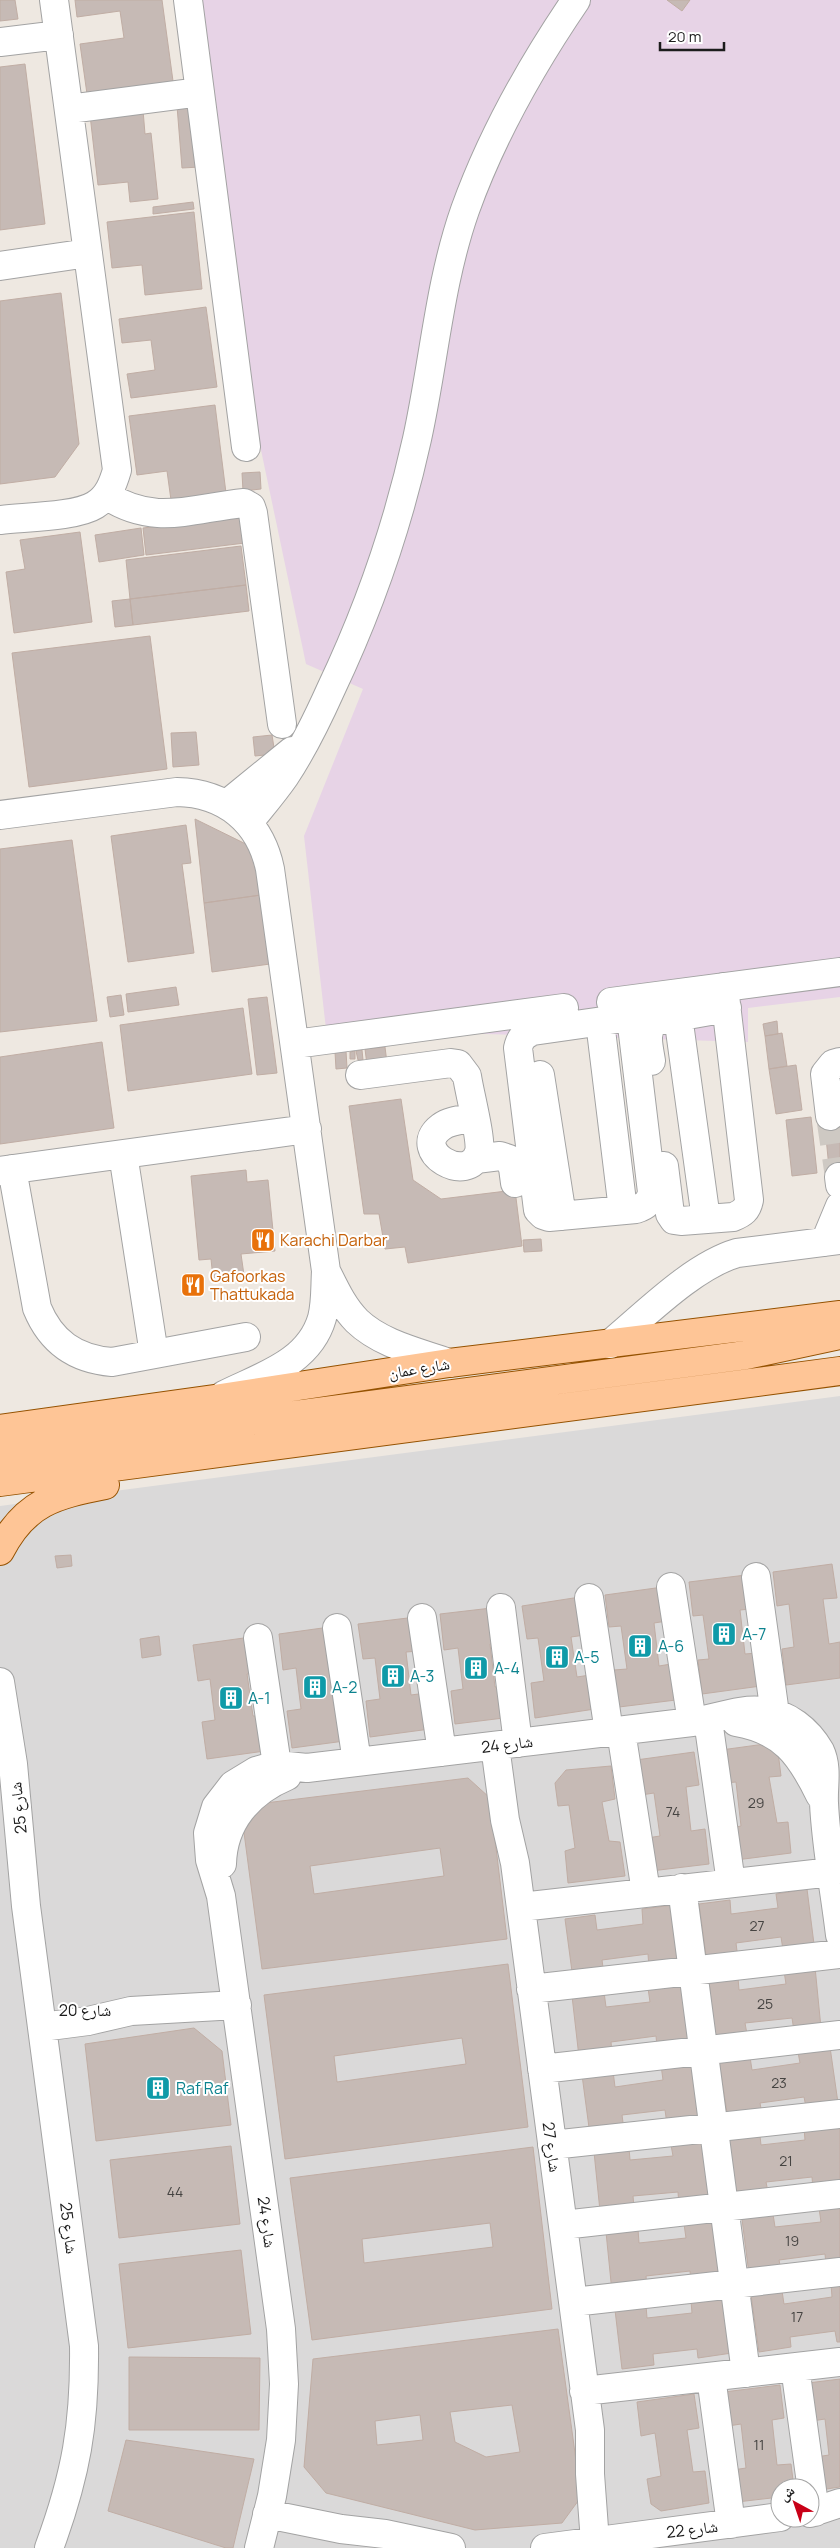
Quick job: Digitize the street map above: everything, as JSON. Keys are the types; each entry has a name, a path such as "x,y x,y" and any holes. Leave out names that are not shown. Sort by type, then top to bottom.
{"main road":[{"name":"شارع عمان","path":"0,1428 214,1399 449,1363 840,1315"},
{"path":"0,1454 746,1355 840,1335"},
{"path":"0,1482 840,1371"},
{"path":"0,1551 20,1520 46,1500 60,1494 168,1472 217,1453"}],"street":[{"path":"0,520 83,510 96,505 106,496 114,483 117,470 54,0"},
{"path":"188,0 246,447"},
{"path":"249,822 285,775 305,742 354,640 395,523 417,438 441,301 465,211 503,120 520,88 576,0"},
{"path":"0,42 58,35"},
{"path":"68,109 200,92"},
{"path":"0,266 88,253"},
{"path":"106,496 137,512 157,515 244,503 251,507 254,513 282,724"},
{"path":"227,804 305,742"},
{"path":"0,815 177,792 203,794 227,804 249,822 257,833 268,856 326,1271 322,1317 309,1344 286,1365 214,1399"},
{"path":"619,1014 652,1192 650,1200 634,1208 549,1217 542,1215 538,1210 518,1048 520,1040 525,1034 619,1014 725,997 840,972"},
{"path":"725,997 749,1200 747,1208 741,1214 706,1219 678,1016 725,997"},
{"path":"295,1044 394,1030 619,1014"},
{"path":"394,1030 401,1070"},
{"path":"360,1075 451,1062 458,1064 467,1076 480,1150 476,1159"},
{"path":"830,1116 825,1074 828,1068 840,1062"},
{"path":"474,1118 450,1122 440,1127 434,1137 433,1148 438,1159 448,1165 468,1164 476,1159 500,1156 508,1159 513,1168 515,1183"},
{"path":"246,1337 112,1362 95,1361 79,1356 65,1348 52,1337 43,1323 37,1308 6,1170 307,1130"},
{"path":"123,1154 154,1354"},
{"path":"610,1344 695,1274 721,1258 737,1253 833,1241 840,1206"},
{"path":"326,1271 348,1310 368,1330 393,1343 449,1363"},
{"path":"782,1379 840,1384"},
{"path":"756,1577 775,1714"},
{"path":"672,1587 731,1883"},
{"path":"589,1598 646,1892"},
{"name":"شارع 27","path":"501,1608 509,1744 504,1820 515,1863 590,2430 590,2474 604,2540"},
{"path":"422,1618 442,1752"},
{"path":"337,1628 357,1762"},
{"path":"258,1638 277,1765"},
{"name":"شارع 25","path":"0,1682 13,1764 26,1906 84,2346 85,2390 82,2434 73,2476 49,2548"},
{"path":"700,1721 738,1712 763,1710 786,1717 807,1732 820,1752 832,1804 832,1872 840,1936"},
{"path":"700,1721 752,1725 772,1733 783,1741 802,1761 832,1804"},
{"name":"شارع 24","path":"259,2548 270,2505 281,2440 284,2384 281,2329 221,1896 210,1860 208,1833 216,1807 233,1785 256,1771 277,1765 307,1768 700,1721"},
{"name":"شارع 24","path":"221,1896 222,1858 226,1838 234,1819 246,1802 261,1789 307,1768"},
{"name":"شارع 25","path":"0,1805 26,1906"},
{"path":"520,1907 832,1872"},
{"path":"682,1888 746,2372"},
{"path":"531,1989 840,1954"},
{"name":"شارع 20","path":"41,2019 88,2021 141,2010 235,1997"},
{"path":"542,2069 840,2035"},
{"path":"552,2145 840,2114"},
{"path":"563,2225 840,2194"},
{"path":"573,2302 840,2272"},
{"path":"584,2391 840,2362"},
{"path":"796,2367 826,2510"},
{"path":"712,2376 730,2524"},
{"path":"270,2505 341,2529 383,2539 451,2548"},
{"name":"شارع 22","path":"545,2548 604,2540 642,2542 688,2539 730,2524 770,2518"}],"shaded area":[{"path":"200,0 840,0 840,997 748,1008 748,1042 326,1029 304,836 363,689 306,664 253,412"},
{"path":"840,1396 840,2548 0,2548 0,1506"}],"building":[{"path":"0,0 15,0 18,19 0,21"},
{"path":"75,0 162,0 173,81 87,94 80,44 124,38 120,11 77,17"},
{"path":"667,0 690,0 682,11"},
{"path":"25,64 45,224 0,230 0,67"},
{"path":"195,105 200,167 182,168 177,106"},
{"path":"143,110 145,134 151,133 158,199 130,202 128,182 98,185 90,115"},
{"path":"193,202 194,209 153,214 153,207"},
{"path":"194,212 202,289 145,295 142,265 112,268 107,222"},
{"path":"61,293 79,444 55,477 0,484 0,301"},
{"path":"206,307 217,387 131,398 127,374 155,370 151,340 122,343 119,319"},
{"path":"215,405 226,493 171,500 167,471 137,475 129,416"},
{"path":"260,472 261,489 243,491 242,473"},
{"path":"241,516 245,543 146,555 143,528"},
{"path":"141,528 144,555 99,562 95,535"},
{"path":"80,532 92,622 14,633 6,572 25,569 20,540"},
{"path":"241,546 246,585 130,599 126,560"},
{"path":"246,585 249,611 133,625 130,599"},
{"path":"130,599 133,625 115,627 112,601"},
{"path":"150,636 167,769 29,787 12,653"},
{"path":"196,732 199,765 173,767 171,733"},
{"path":"272,735 275,754 255,756 253,737"},
{"path":"195,819 256,849 261,895 204,903"},
{"path":"186,825 191,863 182,864 194,953 128,962 111,836"},
{"path":"72,840 97,1021 0,1032 0,849"},
{"path":"261,895 270,964 212,972 204,903"},
{"path":"176,987 179,1005 128,1012 126,994"},
{"path":"121,995 124,1015 110,1017 107,997"},
{"path":"267,997 277,1073 257,1075 248,999"},
{"path":"243,1008 252,1074 128,1091 120,1025"},
{"path":"777,1021 778,1034 765,1036 763,1024"},
{"path":"782,1033 787,1066 769,1069 765,1036"},
{"path":"102,1042 114,1128 0,1144 0,1057"},
{"path":"385,1047 387,1063 367,1065 365,1049"},
{"path":"362,1050 363,1060 358,1060 356,1051"},
{"path":"346,1051 347,1068 336,1069 335,1052"},
{"path":"355,1051 355,1059 350,1059 350,1052"},
{"path":"796,1065 802,1110 776,1114 769,1069"},
{"path":"401,1099 413,1180 441,1199 515,1190 522,1246 408,1263 405,1247 385,1249 379,1214 364,1214 349,1106"},
{"path":"840,1115 840,1177 830,1178 824,1117"},
{"path":"811,1117 817,1173 792,1176 786,1120"},
{"path":"246,1170 247,1182 268,1180 275,1251 241,1254 244,1275 213,1278 211,1259 199,1260 191,1176"},
{"path":"541,1239 542,1251 524,1252 523,1240"},
{"path":"71,1555 72,1566 57,1568 55,1556"},
{"path":"832,1564 837,1598 823,1599 829,1644 840,1642 840,1678 786,1685 782,1649 794,1647 789,1604 777,1606 773,1572"},
{"name":"A-7","path":"746,1575 751,1609 740,1610 745,1654 757,1653 761,1686 702,1694 698,1660 709,1659 703,1615 693,1616 689,1582"},
{"name":"A-6","path":"663,1587 667,1621 654,1623 659,1666 671,1664 676,1700 619,1707 614,1670 627,1669 621,1626 609,1627 605,1595"},
{"name":"A-5","path":"580,1597 585,1635 571,1637 577,1677 590,1675 595,1709 535,1718 531,1683 544,1681 538,1638 527,1639 522,1606"},
{"name":"A-4","path":"500,1607 504,1642 490,1644 495,1687 508,1685 512,1717 455,1724 451,1691 463,1689 458,1648 444,1650 440,1614"},
{"name":"A-3","path":"416,1617 420,1651 406,1652 411,1695 426,1693 430,1729 370,1737 366,1701 380,1699 375,1658 363,1659 358,1624"},
{"name":"A-2","path":"337,1626 329,1664 334,1706 347,1704 352,1740 292,1748 287,1711 301,1709 296,1668 283,1670 279,1634"},
{"path":"159,1636 161,1655 142,1658 140,1639"},
{"name":"A-1","path":"251,1637 256,1673 247,1674 253,1716 261,1716 265,1751 207,1759 202,1722 215,1720 210,1679 198,1681 193,1645"},
{"path":"765,1744 778,1752 781,1776 769,1777 777,1823 788,1822 791,1853 736,1860 731,1828 741,1826 736,1782 725,1783 721,1750"},
{"path":"694,1752 699,1785 686,1787 691,1831 705,1829 709,1864 651,1871 647,1838 660,1836 654,1793 641,1795 636,1760"},
{"path":"611,1766 615,1799 602,1802 609,1841 620,1842 625,1876 568,1883 565,1851 575,1848 569,1805 558,1806 555,1783 566,1770"},
{"path":"468,1778 490,1798 507,1939 262,1969 243,1825 265,1803","holes":["440,1848 444,1876 314,1894 310,1866"]},
{"path":"807,1889 815,1952 784,1956 781,1937 736,1943 738,1959 707,1963 699,1904 730,1900 731,1914 778,1908 776,1894"},
{"path":"673,1905 680,1964 649,1968 648,1954 602,1960 604,1975 573,1979 565,1919 595,1915 597,1930 643,1924 642,1909"},
{"path":"508,1964 528,2127 285,2159 264,1995","holes":["462,2038 466,2064 337,2082 334,2056"]},
{"path":"815,1967 821,2028 794,2031 792,2018 745,2023 747,2034 715,2038 709,1981 738,1978 739,1990 786,1984 784,1971"},
{"path":"683,1983 690,2042 657,2046 656,2036 611,2042 612,2053 579,2057 572,1996 604,1992 606,2007 650,2002 648,1988"},
{"name":"Raf Raf","path":"194,2028 222,2051 231,2125 96,2141 85,2044"},
{"path":"830,2047 838,2103 806,2107 804,2097 760,2103 762,2114 728,2119 719,2061 750,2057 752,2070 800,2063 798,2052"},
{"path":"696,2061 703,2119 667,2124 665,2110 622,2115 624,2130 590,2135 582,2075 613,2071 615,2087 663,2080 661,2065"},
{"path":"840,2125 840,2186 813,2189 812,2177 766,2182 768,2192 736,2196 729,2139 760,2136 761,2145 805,2140 804,2128"},
{"path":"707,2141 713,2201 679,2205 678,2192 633,2196 634,2207 600,2211 594,2152 629,2148 630,2160 673,2156 671,2145"},
{"path":"231,2146 240,2224 119,2238 110,2160"},
{"path":"533,2147 552,2309 312,2340 290,2178","holes":["490,2223 493,2247 364,2263 362,2239"]},
{"path":"840,2205 840,2264 826,2265 825,2254 779,2260 781,2270 749,2274 742,2219 773,2214 775,2227 821,2222 819,2208"},
{"path":"719,2220 725,2278 691,2282 690,2271 646,2276 647,2289 612,2292 606,2232 638,2229 639,2243 686,2238 684,2224"},
{"path":"241,2250 251,2334 128,2348 119,2264"},
{"path":"840,2283 840,2342 837,2342 835,2331 790,2337 791,2347 759,2352 751,2295 782,2291 784,2304 832,2297 831,2284"},
{"path":"725,2296 732,2353 698,2358 697,2349 653,2354 654,2365 622,2369 615,2310 646,2305 647,2318 692,2313 691,2301"},
{"path":"558,2329 581,2497 562,2523 475,2530 326,2493 304,2467 313,2359","holes":["512,2405 520,2452 486,2457 455,2442 450,2412","420,2415 423,2440 377,2445 375,2421"]},
{"path":"129,2357 260,2358 259,2430 129,2430"},
{"path":"840,2379 840,2487 820,2490 816,2457 829,2455 825,2419 812,2421 808,2383"},
{"path":"780,2385 784,2418 772,2420 777,2465 791,2464 793,2478 770,2478 770,2498 737,2502 733,2470 746,2468 741,2424 728,2426 724,2392"},
{"path":"694,2394 699,2428 687,2430 693,2472 705,2471 709,2503 661,2511 651,2504 647,2479 661,2476 655,2433 641,2436 637,2402"},
{"path":"126,2440 254,2459 233,2548 226,2548 108,2511"}],"tunnel":[{"path":"830,1116 839,1177"}],"place":[{"name":"Karachi Darbar","path":"263,1240"},
{"name":"Gafoorkas Thattukada","path":"193,1285"},
{"name":"A-7","path":"724,1634"},
{"name":"A-6","path":"640,1646"},
{"name":"A-5","path":"557,1657"},
{"name":"A-4","path":"476,1668"},
{"name":"A-3","path":"393,1676"},
{"name":"A-2","path":"315,1687"},
{"name":"A-1","path":"231,1698"},
{"name":"Raf Raf","path":"158,2088"}]}
